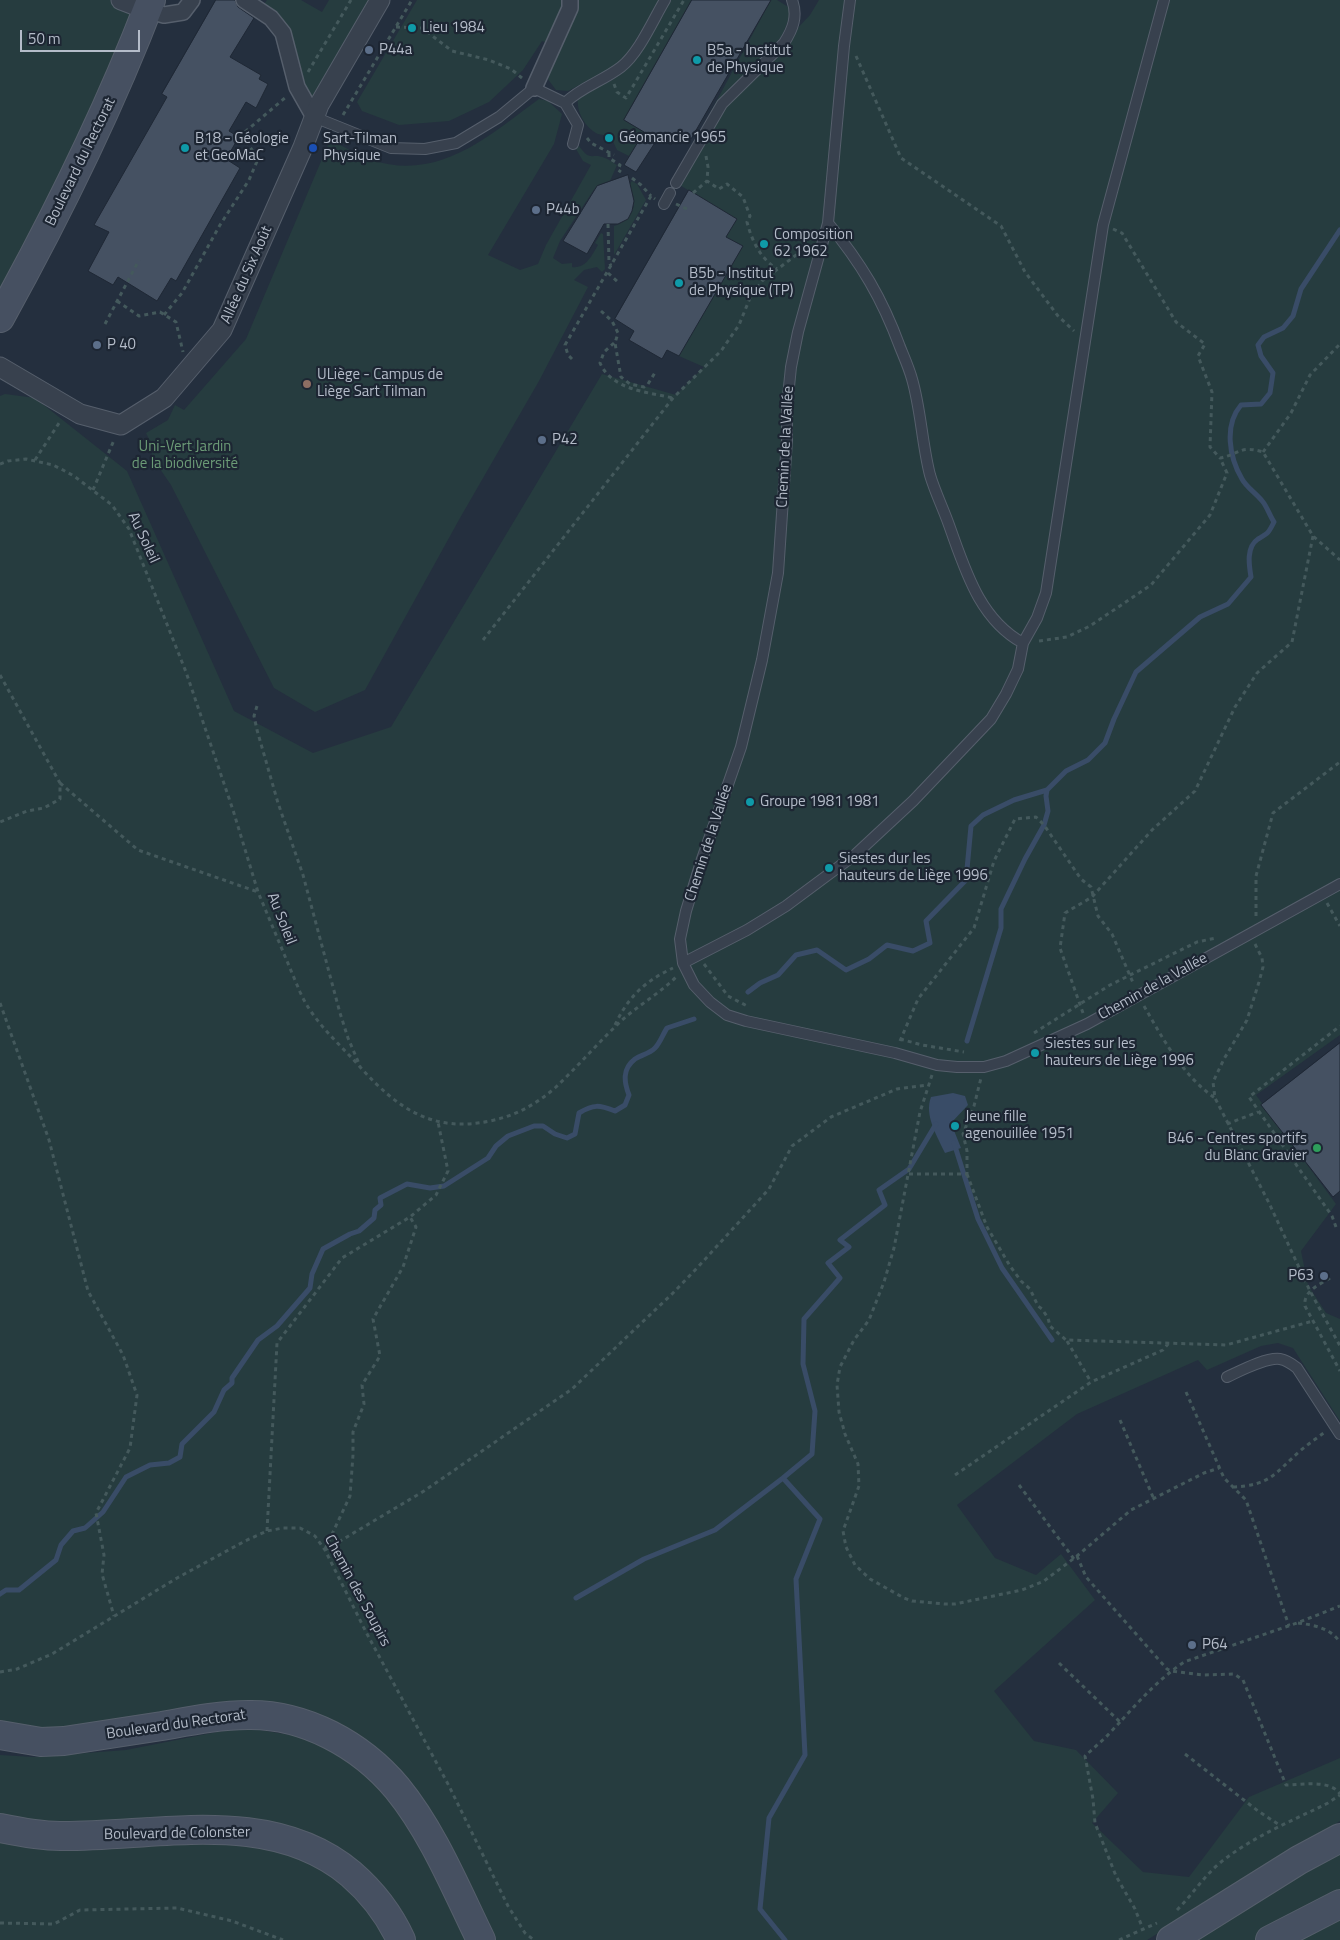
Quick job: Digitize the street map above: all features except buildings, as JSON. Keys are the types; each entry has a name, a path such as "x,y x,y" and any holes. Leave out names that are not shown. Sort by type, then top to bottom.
{"main road":[{"name":"Boulevard du Rectorat","path":"0,318 75,176 119,81 149,5"},
{"name":"Boulevard du Rectorat","path":"20,1742 93,1737 224,1716 250,1715 274,1717 316,1728 347,1744 396,1787 429,1837 481,1940"},
{"name":"Boulevard de Colonster","path":"0,1828 58,1836 217,1830 249,1831 276,1836 312,1848 345,1870 379,1904 401,1940"},
{"path":"1166,1931 1340,1838"},
{"path":"1270,1940 1340,1904"}],"street":[{"path":"122,0 149,5 164,15 183,12 192,0"},
{"path":"244,0 271,18 283,33 297,87 314,118"},
{"name":"Allée du Six Août","path":"121,425 164,398 222,330 314,118 380,0"},
{"path":"534,88 570,8 570,0"},
{"path":"0,367 80,414 121,425"}],"lane":[{"path":"565,103 574,94 622,66 632,56 665,0"},
{"path":"676,183 722,104 784,43 791,32 795,20 795,6 792,0"},
{"name":"Chemin de la Vallée","path":"850,0 828,223 798,332 791,367 787,406 787,440 778,573 741,747 686,911 680,939 683,963 694,985 710,1002 728,1015 746,1021 895,1053 936,1065 984,1067 1006,1061 1087,1024 1340,884"},
{"path":"683,963 747,930 793,901 856,854 906,807 991,719 1006,694 1018,669 1023,643 1037,618 1046,593 1103,225 1164,0"},
{"path":"314,118 391,148 425,149 456,143 499,117 534,88 565,103 578,125 573,144"},
{"path":"664,204 670,192"},
{"path":"828,223 850,249 871,281 893,329 912,378 930,476 972,585 986,610 1009,635 1023,643"},
{"path":"1227,1377 1269,1359 1280,1359 1289,1362 1297,1368 1337,1430"}],"path":[{"path":"240,137 301,84 351,0"},
{"path":"336,128 412,0"},
{"path":"396,27 422,28 452,51 489,60 511,69 534,88"},
{"path":"844,46 857,58 901,158 1001,226 1025,272 1058,316 1084,340"},
{"path":"578,125 591,143 614,155"},
{"path":"164,315 182,293 249,180 258,159 246,141 248,130"},
{"path":"609,153 609,158 620,165 618,170 622,172"},
{"path":"632,178 650,196 664,204"},
{"path":"693,193 708,182 719,189 727,184 743,197 750,216 747,222 751,236 762,256 777,269"},
{"path":"572,359 568,355 565,345 612,266 650,196"},
{"path":"608,224 609,262 612,266"},
{"path":"1023,643 1067,637 1090,626 1151,586 1210,515 1227,473 1220,458 1210,447 1212,392 1198,356 1205,344 1176,322 1122,233 1103,225"},
{"path":"483,640 673,398 721,350 739,325 750,298 762,281 806,247 822,243"},
{"path":"105,324 139,260"},
{"path":"608,273 618,282"},
{"path":"117,301 139,316 160,312 176,322 183,353 182,359"},
{"path":"601,311 612,321 618,332 615,343 621,377 630,384 644,387 656,371"},
{"path":"615,343 604,352 600,363 605,373 614,381 639,391 673,398"},
{"path":"1263,452 1291,413 1310,375 1340,344"},
{"path":"35,460 70,408"},
{"path":"93,490 121,425"},
{"path":"1220,458 1250,448 1263,452 1313,536 1340,560"},
{"name":"Au Soleil","path":"0,464 15,460 35,460 53,465 93,490 116,509 136,546 186,672 233,810 258,892 306,1004 326,1031 373,1083 390,1097 412,1110 448,1125 473,1125 518,1114 556,1087 638,1006 675,978 683,963"},
{"path":"1087,1024 1060,948 1065,913 1092,897 1152,830 1196,791 1235,706 1257,673 1292,642 1313,536"},
{"path":"0,675 60,783 138,850 258,892"},
{"path":"257,706 254,716 257,730 278,802 303,875 342,1020 361,1068"},
{"path":"1340,762 1273,813 1256,876 1250,935 1262,958 1263,966 1247,1020 1213,1082 1214,1098 1269,1203 1310,1292 1340,1346"},
{"path":"0,822 27,811 44,808 60,799 60,783"},
{"path":"895,1053 918,998 974,928 994,861 1015,819 1036,817 1044,825 1081,879 1091,887 1098,916 1112,934 1138,995 1188,1074 1202,1090 1214,1098"},
{"path":"1322,894 1340,926"},
{"path":"1028,1036 1130,974 1206,939 1250,935"},
{"path":"698,956 728,996 753,1008"},
{"path":"614,1029 625,1006 638,990 660,974 683,963"},
{"path":"0,1003 48,1140 88,1291 123,1355 137,1395 130,1448 96,1513 104,1555 102,1574 114,1616"},
{"path":"1336,1227 1332,1216 1249,1097 1340,1026"},
{"path":"892,1038 971,1053"},
{"path":"936,1065 927,1085 920,1112 894,1248 884,1282 870,1320 854,1340 840,1367 837,1385 840,1412 846,1434 858,1464 859,1486 843,1531 846,1547 855,1565 870,1578 904,1598 944,1604 968,1602 1022,1590 1052,1576 1131,1510 1204,1473 1219,1468"},
{"path":"984,1067 974,1106 963,1134 967,1151 967,1174 987,1227 1010,1266 1020,1281 1030,1289 1038,1306 1048,1318 1050,1326 1066,1340 1091,1382"},
{"path":"325,1550 424,1491 572,1389 673,1293 769,1189 792,1146 831,1117 897,1089 927,1085"},
{"path":"1227,1124 1258,1112"},
{"path":"266,1531 277,1343 342,1258 410,1217 436,1195 448,1171 438,1122"},
{"path":"909,1174 967,1174"},
{"path":"325,1550 350,1496 353,1432 364,1404 362,1385 380,1356 373,1319 403,1267 416,1227 410,1217"},
{"path":"1330,1278 1310,1292 1306,1296 1305,1301 1340,1371"},
{"path":"1066,1340 1226,1345 1314,1321"},
{"path":"955,1475 1091,1382 1163,1350 1168,1343"},
{"path":"1186,1392 1224,1478 1246,1500 1289,1626"},
{"path":"1120,1420 1153,1498"},
{"path":"1233,1487 1256,1484 1278,1473 1300,1452 1337,1430"},
{"path":"1020,1485 1075,1558 1096,1590 1171,1671 1202,1675 1234,1674 1243,1680 1286,1785 1326,1785 1336,1788 1340,1794 1328,1803 1238,1850 1221,1863 1173,1913"},
{"name":"Chemin des Soupirs","path":"0,1672 35,1663 178,1578 245,1541 266,1531 300,1528 314,1536 325,1550 366,1632 449,1786 508,1906 525,1933 534,1940"},
{"path":"1144,1930 1135,1909 1116,1876 1095,1823 1093,1799 1085,1756 1171,1671 1194,1658 1289,1626 1340,1606"},
{"path":"1297,1623 1325,1629 1340,1642"},
{"path":"1059,1663 1120,1722"},
{"path":"1185,1754 1258,1811 1281,1826"},
{"path":"0,1923 54,1924 80,1910 177,1908 232,1921 283,1940"},
{"path":"1119,1940 1144,1930 1166,1931"}],"green space":[{"path":"0,0 146,0 0,303"},
{"path":"267,0 301,0 322,12 329,0 370,0 312,97 301,84 263,6"},
{"path":"417,0 660,0 626,56 612,68 568,91 556,90 547,78 546,71 558,47 542,41 523,70 489,102 449,121 399,125 362,111 357,102"},
{"path":"670,0 692,0 624,120 644,132 629,156 617,150 610,135 598,134 589,128 580,114 578,98 620,75 628,68 648,40"},
{"path":"771,0 777,0 790,8 789,19 782,36 710,113"},
{"path":"819,0 1340,0 1340,1035 1256,1095 1336,1204 1301,1251 1308,1285 1326,1313 1340,1319 1340,1421 1293,1348 1278,1343 1261,1346 1207,1370 1198,1360 1077,1414 957,1505 995,1558 1036,1575 1061,1554 1095,1600 994,1691 1034,1741 1076,1750 1118,1793 1092,1823 1143,1872 1189,1877 1249,1797 1340,1758 1340,1821 1147,1940 492,1940 417,1794 258,1708 48,1732 0,1720 0,396 5,394 35,398 127,471 234,711 313,753 391,727 602,374 676,395 704,367 679,356 743,246 726,237 736,219 678,184 724,106 810,15"},
{"name":"Uni-Vert Jardin de la biodiversité","path":"539,99 548,101 562,114 554,144 488,255 520,270 538,264 546,245 591,165 583,161 576,149 579,146 589,156 601,156 617,165 610,181 597,186 593,191 560,241 553,258 562,264 572,263 572,267 585,264 598,245 595,243 601,233 603,234 605,269 602,272 597,267 584,270 574,280 588,287 539,381 460,518 365,690 315,712 274,688 171,485 151,456 154,449 146,433 168,420 175,405 184,410 246,339 330,140 371,160 396,165 419,165 441,160 462,152 501,127"},
{"path":"632,181 637,184 646,200 614,255 614,226 626,220 633,210 634,198 628,186"},
{"path":"242,1727 332,1742 387,1791 440,1881 468,1940 0,1940 0,1755 33,1757 126,1750"},
{"path":"1340,1852 1340,1940 1192,1940"}],"water":[{"path":"953,1093 965,1096 968,1105 951,1123 961,1148 945,1153 932,1125 929,1104 931,1097"}],"waterway":[{"path":"748,992 760,983 778,975 796,955 817,950 846,970 869,959 887,945 913,951 930,943 926,921 966,880 971,826 983,815 1014,800 1047,790 1066,771 1088,760 1105,743 1136,672 1200,617 1228,604 1251,577 1250,551 1254,542 1267,533 1274,522 1264,504 1244,482 1234,461 1230,441 1232,422 1241,405 1261,404 1270,393 1273,373 1261,356 1258,345 1264,337 1283,328 1293,316 1301,289 1340,230"},
{"path":"967,1041 1001,928 1001,909 1044,825 1048,811 1047,790"},
{"path":"0,1594 6,1590 19,1590 56,1560 61,1545 73,1531 85,1528 103,1512 126,1477 150,1465 169,1463 180,1457 182,1444 214,1412 224,1390 232,1383 232,1378 258,1340 277,1326 310,1288 312,1274 323,1249 359,1231 374,1218 375,1210 381,1205 380,1198 407,1184 430,1188 444,1186 488,1158 496,1146 508,1136 534,1126 543,1126 555,1134 567,1138 575,1134 579,1113 597,1106 615,1111 625,1105 629,1095 625,1076 631,1063 655,1048 667,1028 694,1019"},
{"path":"785,1940 760,1909 769,1818 805,1755 796,1579 820,1519 783,1478 812,1454 815,1411 803,1364 804,1319 840,1278 828,1263 849,1247 840,1240 885,1205 879,1190 909,1169 936,1124"},
{"path":"954,1143 978,1219 1002,1268 1052,1340"},
{"path":"576,1598 644,1559 715,1530 783,1478"}],"place":[{"name":"Lieu 1984","path":"412,28"},
{"name":"P44a","path":"369,50"},
{"name":"B5a - Institut de Physique","path":"697,60"},
{"name":"Géomancie 1965","path":"609,138"},
{"name":"B18 - Géologie et GeoMaC","path":"185,148"},
{"name":"Sart-Tilman Physique","path":"313,148"},
{"name":"P44b","path":"536,210"},
{"name":"Composition 62 1962","path":"764,244"},
{"name":"B5b - Institut de Physique (TP)","path":"679,283"},
{"name":"P 40","path":"97,345"},
{"name":"ULiège - Campus de Liège Sart Tilman","path":"307,384"},
{"name":"P42","path":"542,440"},
{"name":"Groupe 1981 1981","path":"750,802"},
{"name":"Siestes dur les hauteurs de Liège 1996","path":"829,868"},
{"name":"Siestes sur les hauteurs de Liège 1996","path":"1035,1053"},
{"name":"Jeune fille agenouillée 1951","path":"955,1126"},
{"name":"B46 - Centres sportifs du Blanc Gravier","path":"1317,1148"},
{"name":"P63","path":"1324,1276"},
{"name":"P64","path":"1192,1645"}]}
